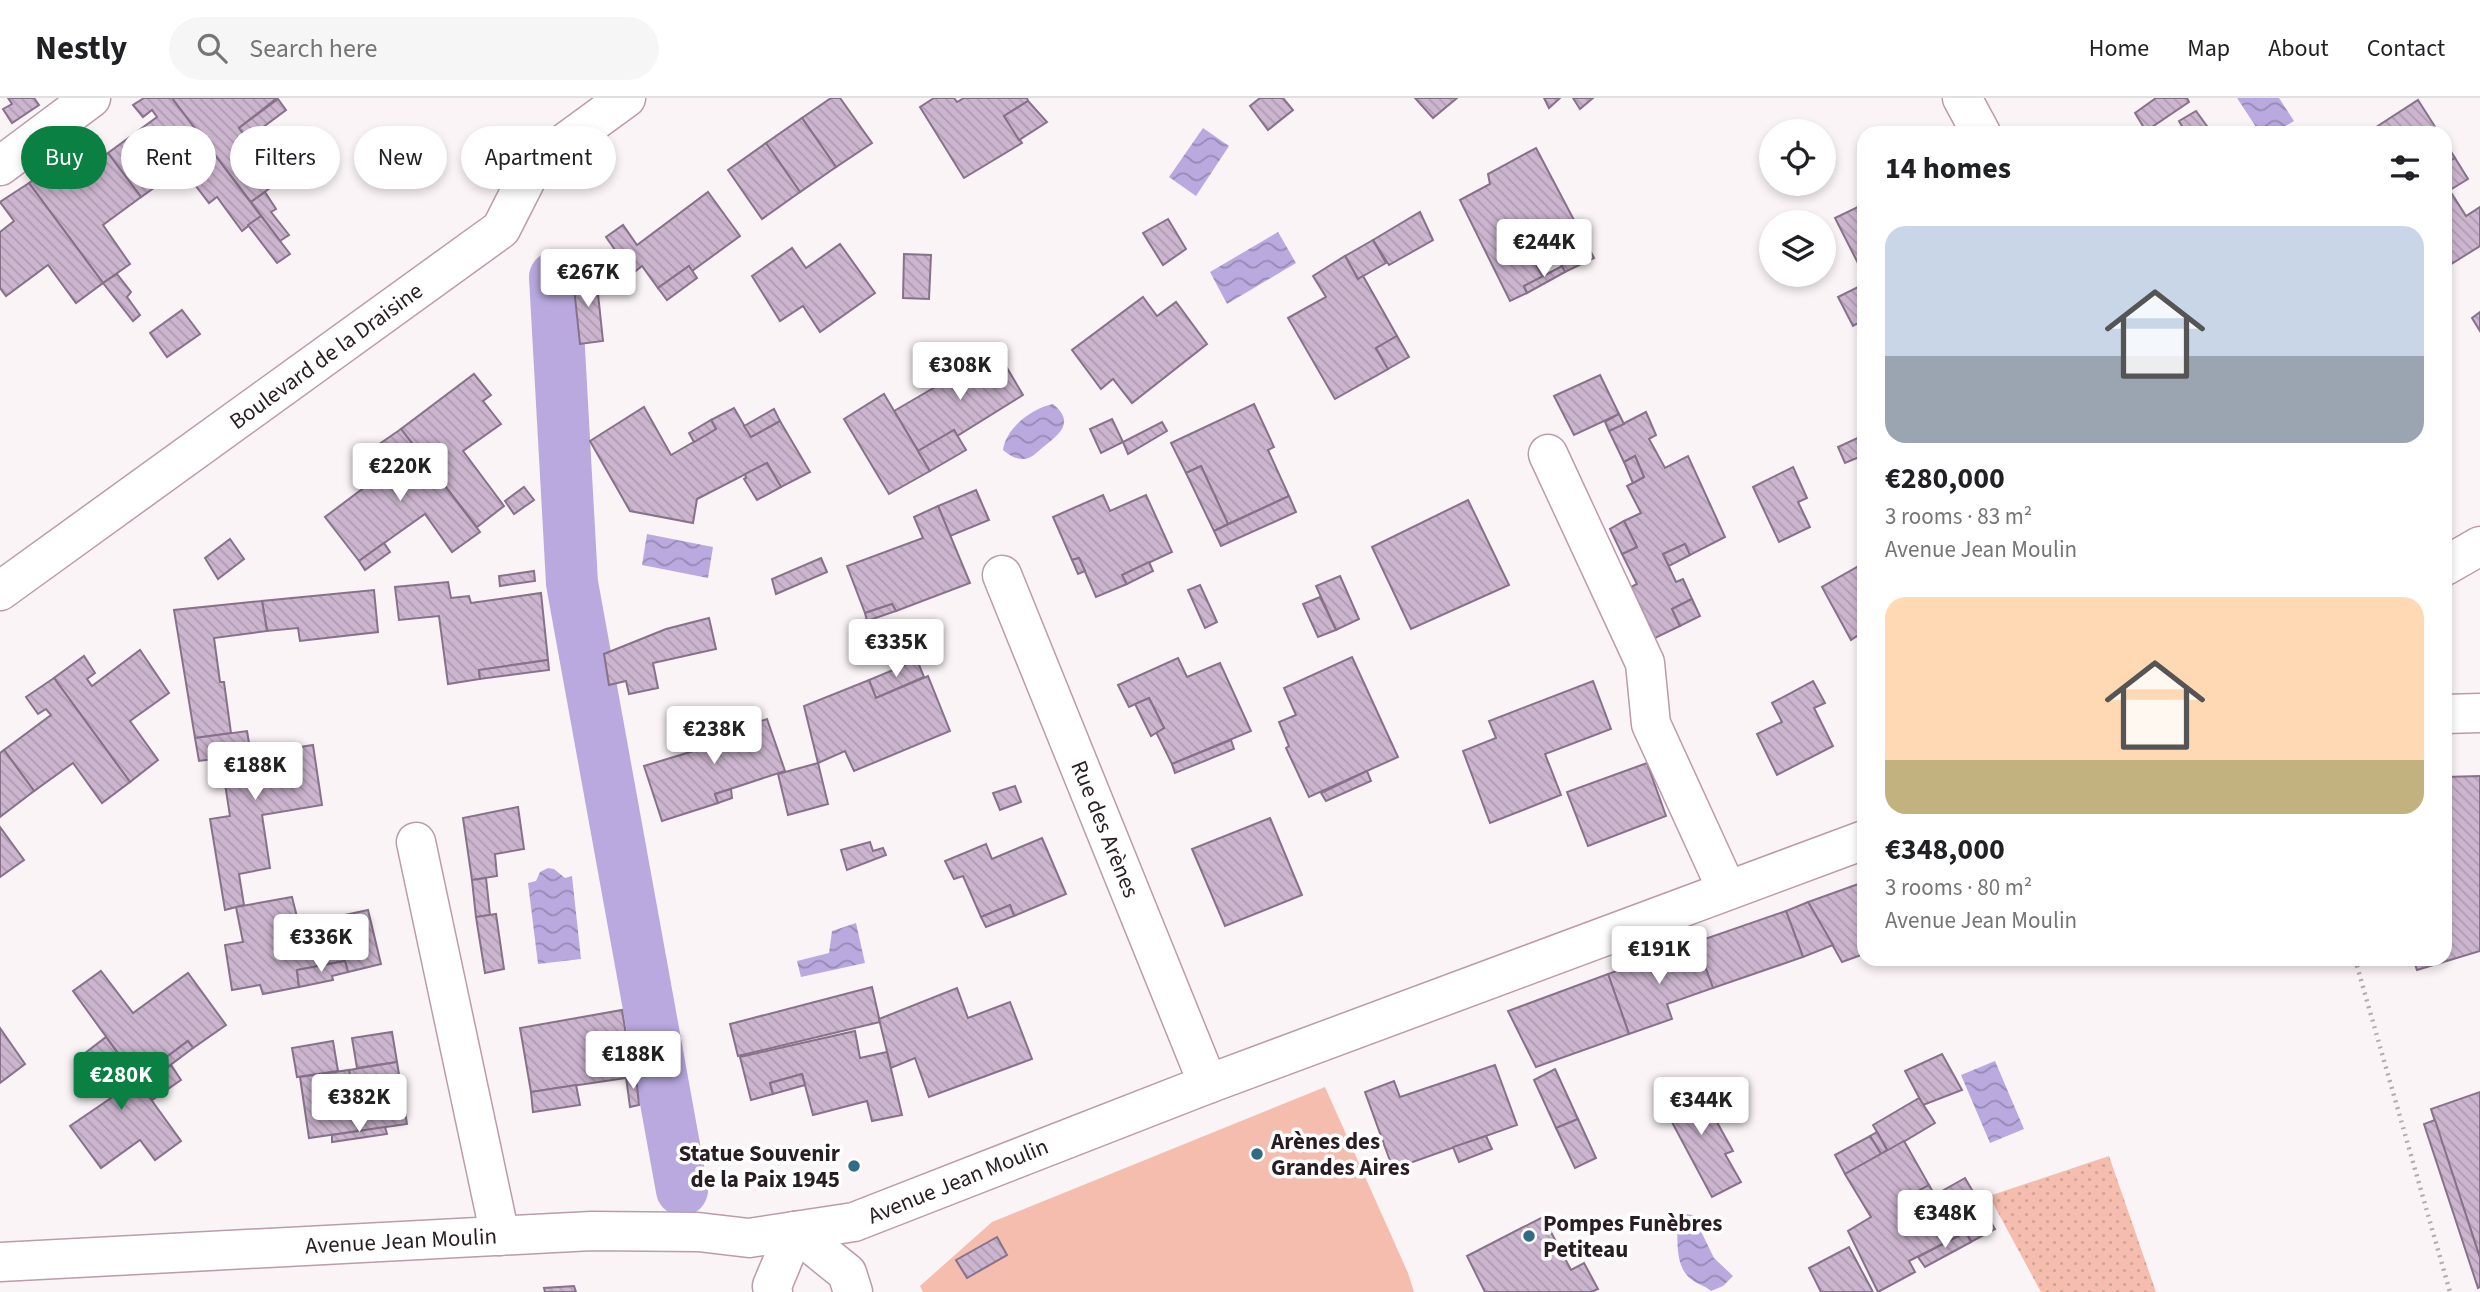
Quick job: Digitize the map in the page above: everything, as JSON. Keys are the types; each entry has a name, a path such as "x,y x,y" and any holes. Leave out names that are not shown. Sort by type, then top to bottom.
{"street":[{"path":"0,166 91,98"},
{"name":"Boulevard de la Draisine","path":"0,591 501,229 533,166 626,98"},
{"path":"1962,98 1977,126"},
{"path":"1548,454 1645,663 1651,724 1727,890"},
{"path":"2452,562 2480,546"},
{"name":"Rue des Arènes","path":"1002,575 1208,1084"},
{"path":"2452,714 2480,713"},
{"path":"416,842 500,1236"},
{"name":"Avenue Jean Moulin","path":"0,1262 592,1231 698,1231 749,1238 854,1222 1208,1084 1857,843"},
{"path":"773,1292 772,1286 795,1231 848,1273 853,1292"}],"path":[{"path":"2357,966 2450,1292"}],"shaded area":[{"name":"Arènes des Grandes Aires","path":"1325,1087 1414,1292 923,1292 920,1286 992,1222"},
{"path":"2109,1156 2156,1292 2041,1292 1989,1196"}],"water":[{"path":"2237,98 2279,98 2294,121 2286,126 2255,126"},
{"path":"1203,128 1229,146 1196,196 1169,177"},
{"path":"1278,232 1296,263 1227,304 1210,272"},
{"path":"1053,404 1060,411 1064,423 1054,438 1026,459 1020,459 1003,450 1009,434 1021,420"},
{"path":"647,534 713,547 708,578 642,565"},
{"path":"548,868 554,869 565,878 572,876 581,959 538,964 528,883 536,881 540,872"},
{"path":"856,923 865,963 801,977 797,961 829,953 832,931"},
{"path":"1995,1061 2024,1129 1990,1143 1961,1075"},
{"path":"1678,1213 1693,1215 1714,1258 1733,1276 1723,1286 1711,1291 1685,1273 1679,1257"}],"building":[{"path":"8,98 34,98 39,105 12,123 3,109 12,104"},
{"path":"144,98 172,98 193,126 145,126 157,117 152,110 143,117 133,105"},
{"path":"172,98 277,98 242,126 230,126 230,174 216,156 216,126 193,126"},
{"path":"831,98 840,98 872,143 836,167 802,118"},
{"path":"934,98 954,98 957,102 964,98 1027,98 1028,101 1004,116 1022,143 964,178 920,107"},
{"path":"1260,98 1283,98 1293,110 1268,130 1250,106"},
{"path":"1415,98 1457,98 1433,118"},
{"path":"1544,98 1560,98 1549,108"},
{"path":"1573,98 1593,98 1580,109"},
{"path":"2156,98 2187,98 2189,102 2153,126 2143,126 2135,113"},
{"path":"278,99 286,110 265,126 242,126"},
{"path":"2418,100 2435,126 2378,126"},
{"path":"1028,101 1047,122 1019,140 1004,116"},
{"path":"2196,111 2207,126 2182,126 2179,121"},
{"path":"802,118 836,167 800,192 766,143"},
{"path":"121,143 121,170 108,153"},
{"path":"766,143 800,192 762,219 728,170"},
{"path":"1536,148 1594,258 1565,272 1554,251 1534,262 1543,277 1524,286 1527,293 1510,301 1460,200 1490,184 1488,174"},
{"path":"107,154 121,170 121,189 135,189 141,197 103,225 130,264 103,283 33,189 107,189"},
{"path":"216,156 230,175 230,189 241,189 261,216 242,231 217,197 209,203 198,189 216,189"},
{"path":"2455,158 2468,179 2452,189 2452,160"},
{"path":"21,188 33,189 103,283 76,303 48,265 6,296 0,288 0,232 14,221 0,202"},
{"path":"135,189 152,189 141,197"},
{"path":"241,189 269,189 251,202"},
{"path":"265,192 276,209 271,212 289,235 280,241 251,202"},
{"path":"708,192 740,236 692,271 689,266 658,288 642,266 632,274 606,237 623,225 637,245"},
{"path":"2452,194 2466,216 2480,207 2480,246 2452,264"},
{"path":"1857,207 1857,261 1836,218"},
{"path":"1420,212 1433,240 1389,265 1373,240"},
{"path":"261,216 290,254 277,263 248,225"},
{"path":"1168,219 1186,249 1163,265 1143,233"},
{"path":"1373,240 1386,263 1358,279 1345,256"},
{"path":"840,244 875,293 820,332 803,306 780,321 752,276 792,248 806,268"},
{"path":"904,254 931,255 929,299 903,298"},
{"path":"1345,256 1358,279 1363,276 1397,336 1376,348 1388,369 1335,399 1288,318 1326,297 1313,276"},
{"path":"689,266 697,278 667,300 658,288"},
{"path":"1562,266 1565,272 1527,293 1524,286"},
{"path":"117,274 131,292 127,297 140,315 133,321 103,283"},
{"path":"596,275 603,341 580,344 573,278"},
{"path":"1857,288 1857,324 1853,326 1838,297"},
{"path":"1143,297 1157,316 1176,302 1207,344 1132,403 1113,379 1101,389 1072,350"},
{"path":"182,310 200,334 167,357 150,333"},
{"path":"2480,312 2480,331 2472,318"},
{"path":"1397,336 1409,357 1388,369 1376,348"},
{"path":"997,351 1023,395 957,436 954,430 918,451 894,411"},
{"path":"474,374 491,395 483,401 501,424 463,451 504,506 477,527 401,429"},
{"path":"1600,375 1619,414 1574,435 1554,396"},
{"path":"884,394 930,471 889,494 844,419"},
{"path":"1254,404 1274,447 1268,450 1289,496 1228,524 1201,466 1186,473 1171,443"},
{"path":"644,407 671,455 716,429 711,420 734,408 751,437 780,421 810,472 781,487 767,463 697,499 693,523 630,511 590,441"},
{"path":"774,409 780,421 751,437 744,426"},
{"path":"1646,412 1656,435 1649,439 1665,468 1688,456 1725,537 1690,555 1685,544 1663,554 1676,582 1683,579 1692,599 1672,609 1680,626 1655,638 1631,587 1637,584 1622,554 1637,547 1624,521 1641,513 1627,486 1644,477 1635,456 1624,462 1609,431"},
{"path":"1619,414 1624,424 1609,431 1605,422"},
{"path":"1112,419 1123,442 1101,453 1090,429"},
{"path":"711,420 716,429 694,442 689,433"},
{"path":"1162,422 1167,431 1128,454 1123,442"},
{"path":"401,429 480,532 452,552 425,514 359,561 325,517 390,468 375,447"},
{"path":"954,430 966,450 930,471 918,451"},
{"path":"1857,438 1857,458 1845,463 1838,447"},
{"path":"1635,456 1644,477 1633,483 1624,462"},
{"path":"767,463 781,487 757,500 744,479 745,474"},
{"path":"1201,466 1228,524 1214,531 1186,473"},
{"path":"1793,467 1807,498 1798,502 1810,527 1779,542 1753,487"},
{"path":"524,487 534,500 514,514 505,501"},
{"path":"976,490 989,520 950,536 938,506"},
{"path":"1103,495 1110,511 1146,495 1172,552 1122,575 1127,584 1096,597 1079,558 1072,560 1053,517"},
{"path":"1289,496 1296,512 1221,546 1214,531"},
{"path":"1468,500 1509,585 1411,629 1372,547"},
{"path":"938,506 970,583 896,611 892,604 865,613 847,566 923,538 914,517"},
{"path":"1624,521 1637,547 1622,554 1610,529"},
{"path":"230,539 244,559 218,579 205,558"},
{"path":"384,543 390,552 365,570 359,561"},
{"path":"1685,544 1690,555 1669,566 1663,554"},
{"path":"821,558 827,572 776,594 772,579"},
{"path":"1079,558 1085,571 1078,574 1072,560"},
{"path":"1149,562 1153,571 1127,584 1122,575"},
{"path":"1857,567 1857,636 1851,640 1822,587"},
{"path":"534,571 535,581 500,586 499,576"},
{"path":"1340,576 1359,619 1336,630 1316,586"},
{"path":"448,582 451,598 469,596 471,603 541,593 548,660 479,670 480,679 448,684 439,616 399,620 395,587"},
{"path":"1200,585 1217,622 1205,628 1188,590"},
{"path":"374,590 378,632 300,641 298,628 267,631 262,601"},
{"path":"1320,597 1336,630 1318,637 1303,604"},
{"path":"1692,599 1700,616 1680,626 1672,609"},
{"path":"262,601 267,631 214,638 231,733 195,738 174,610"},
{"path":"892,604 896,611 867,621 865,613"},
{"path":"709,618 716,649 653,663 658,688 629,694 626,681 609,685 604,654 666,629"},
{"path":"140,650 169,693 130,721 158,760 130,782 54,678 84,656 95,673 87,679 92,686"},
{"path":"1352,657 1398,757 1309,797 1286,748 1289,746 1279,722 1296,715 1284,688"},
{"path":"1178,658 1187,677 1220,663 1251,731 1172,764 1156,732 1164,728 1149,698 1129,707 1118,685"},
{"path":"548,660 549,670 480,679 479,670"},
{"path":"917,660 924,677 876,698 869,680"},
{"path":"928,676 950,731 854,771 845,751 818,763 804,706 869,680 876,698"},
{"path":"54,678 130,782 102,803 73,763 34,791 4,750 51,715 46,709 38,714 26,697"},
{"path":"1593,681 1611,729 1545,754 1561,795 1490,823 1463,751 1496,738 1489,721"},
{"path":"1813,681 1825,703 1814,708 1833,746 1777,775 1757,734 1782,722 1772,703"},
{"path":"1149,698 1164,728 1151,736 1135,704"},
{"path":"729,713 735,730 767,719 785,771 715,794 718,803 662,821 644,766 700,749 694,724"},
{"path":"247,731 251,755 313,745 322,805 262,815 270,868 239,874 244,905 225,910 210,819 230,816 221,758 199,761 195,738"},
{"path":"1231,740 1234,749 1175,773 1172,764"},
{"path":"4,750 34,791 0,817 0,753"},
{"path":"818,763 828,804 788,815 778,774"},
{"path":"1647,763 1666,816 1588,846 1567,792"},
{"path":"1367,771 1371,781 1326,801 1321,793"},
{"path":"2480,776 2480,951 2452,959 2452,777"},
{"path":"1015,786 1021,802 1000,810 993,793"},
{"path":"731,789 732,798 718,803 715,794"},
{"path":"518,807 524,849 495,854 497,876 472,880 463,818"},
{"path":"1270,818 1302,895 1225,926 1192,849"},
{"path":"0,827 24,860 0,877"},
{"path":"1042,838 1066,894 1014,916 1010,905 981,917 963,876 954,879 945,861 986,844 992,859"},
{"path":"870,842 873,851 883,848 886,855 847,870 841,850"},
{"path":"486,878 490,915 476,917 472,880"},
{"path":"1857,884 1857,957 1842,962 1808,902"},
{"path":"292,897 299,925 368,910 381,964 348,972 345,961 297,970 299,987 263,994 260,985 232,990 225,945 243,942 236,907"},
{"path":"1808,902 1833,945 1803,957 1786,911"},
{"path":"1010,905 1014,916 986,927 981,917"},
{"path":"1786,911 1803,957 1713,988 1696,942"},
{"path":"496,914 504,969 485,973 476,917"},
{"path":"1696,942 1713,988 1667,1004 1672,1019 1629,1034 1608,974"},
{"path":"345,961 348,972 332,976 333,980 299,987 297,970"},
{"path":"101,971 133,1013 188,973 226,1025 193,1048 188,1041 156,1065 161,1072 171,1065 181,1080 152,1100 73,991"},
{"path":"1608,974 1629,1034 1536,1067 1508,1011"},
{"path":"872,987 880,1022 738,1056 730,1024"},
{"path":"957,988 968,1018 1010,1002 1032,1059 929,1097 915,1058 891,1068 879,1019"},
{"path":"622,1010 633,1077 531,1092 520,1028"},
{"path":"0,1028 25,1064 0,1083"},
{"path":"855,1031 860,1058 887,1052 902,1115 872,1121 867,1101 813,1115 802,1074 770,1083 773,1094 751,1100 740,1057"},
{"path":"392,1032 397,1062 357,1068 352,1038"},
{"path":"106,1037 181,1141 155,1160 140,1140 101,1168 70,1126 111,1098 80,1057"},
{"path":"188,1041 193,1048 161,1072 156,1065"},
{"path":"333,1041 338,1071 297,1077 292,1048"},
{"path":"1942,1054 1962,1090 1923,1105 1905,1071"},
{"path":"397,1062 407,1124 358,1131 349,1070"},
{"path":"1495,1065 1517,1125 1393,1169 1365,1092 1394,1081 1400,1097"},
{"path":"1555,1069 1578,1119 1556,1128 1534,1080"},
{"path":"349,1070 358,1131 309,1138 300,1077"},
{"path":"802,1074 805,1085 773,1094 770,1083"},
{"path":"636,1076 639,1105 630,1107 626,1077"},
{"path":"1694,1081 1733,1151 1725,1154 1741,1182 1712,1197 1659,1098"},
{"path":"576,1085 580,1105 533,1112 531,1092"},
{"path":"2480,1092 2480,1258 2431,1109"},
{"path":"1919,1098 1935,1123 1888,1151 1873,1125"},
{"path":"1578,1119 1596,1158 1575,1168 1556,1128"},
{"path":"2435,1120 2480,1258 2478,1288 2424,1124"},
{"path":"385,1127 387,1134 332,1142 332,1135"},
{"path":"1877,1132 1887,1150 1881,1154 1870,1136"},
{"path":"1486,1136 1492,1149 1459,1162 1453,1147"},
{"path":"1870,1136 1881,1154 1845,1174 1835,1155"},
{"path":"1904,1141 1929,1185 1913,1194 1917,1201 1933,1192 1935,1195 1965,1178 1995,1229 1971,1242 1966,1232 1909,1261 1915,1272 1878,1292 1848,1231 1871,1217 1845,1174"},
{"path":"1929,1185 1933,1192 1917,1201 1913,1194"},
{"name":"Pompes Funèbres Petiteau","path":"1543,1217 1571,1270 1584,1263 1598,1289 1591,1292 1485,1292 1467,1256"},
{"path":"1966,1232 1971,1242 1925,1267 1918,1257"},
{"path":"997,1237 1007,1255 967,1278 956,1260"},
{"path":"1849,1247 1873,1292 1821,1292 1809,1268"},
{"path":"574,1286 576,1292 545,1292 544,1288"}],"waterway":[{"path":"555,277 572,583 682,1190"}],"place":[{"name":"Arènes des Grandes Aires","path":"1257,1154"},
{"name":"Statue Souvenir de la Paix 1945","path":"854,1166"},
{"name":"Pompes Funèbres Petiteau","path":"1529,1236"}]}
